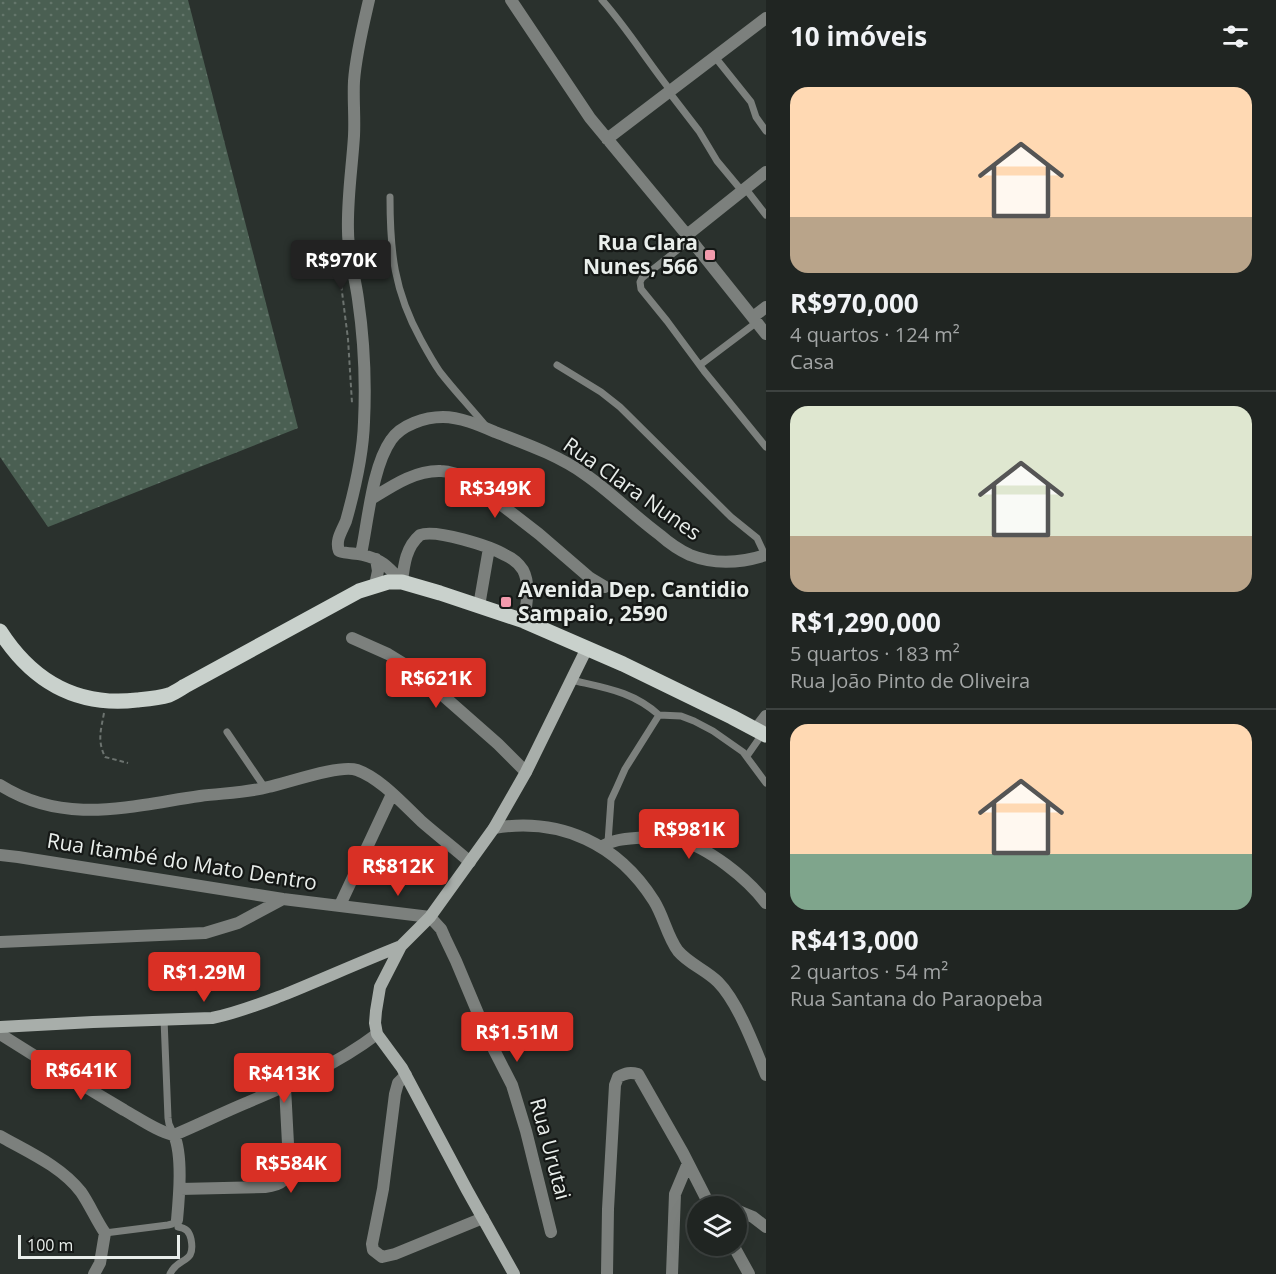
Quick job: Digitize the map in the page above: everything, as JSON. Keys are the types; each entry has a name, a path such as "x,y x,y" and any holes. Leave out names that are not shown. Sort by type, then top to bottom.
{"main road":[{"path":"0,631 17,656 31,669 63,689 90,699 130,701 168,695 359,591 388,582 402,582 524,621 587,648 762,733"}],"street":[{"path":"369,0 354,81 354,136 348,232 364,354 363,443 358,478 338,542 339,551 383,561 402,582"},
{"path":"511,0 607,139 766,334"},
{"path":"607,139 715,57 764,24"},
{"path":"688,237 766,172"},
{"path":"755,320 766,307"},
{"name":"Rua Clara Nunes","path":"355,554 384,451 391,439 397,432 422,420 445,417 489,429 539,449 585,474 653,531 691,555 706,560 731,562 766,555"},
{"path":"371,499 413,476 441,471 458,475 479,487 539,534 590,579 605,587"},
{"path":"402,582 407,554 417,538 425,533 450,536 489,548 515,561 523,571 527,596 524,621"},
{"path":"479,606 489,548"},
{"path":"375,585 378,571 376,559"},
{"path":"352,638 388,654 414,670 498,744 526,772"},
{"path":"514,1274 402,1068 376,1035 376,1011 380,987 401,946 430,917 494,828 526,772 587,648"},
{"path":"762,733 766,716"},
{"path":"0,785 39,804 71,809 105,810 265,788 347,768 370,776 470,862"},
{"path":"340,905 392,794"},
{"path":"494,828 518,825 548,828 605,844 622,839 671,838 687,843 722,862 735,871 766,903"},
{"path":"605,844 648,891 679,952 717,981 724,990 735,1008 766,1075"},
{"name":"Rua Itambé do Mato Dentro","path":"0,855 283,899 430,917"},
{"path":"0,942 205,933 238,924 283,899"},
{"name":"Rua Urutai","path":"430,917 441,929 490,1042 512,1084 533,1157 550,1232"},
{"path":"0,1027 212,1018 234,1014 401,946"},
{"path":"0,1034 169,1135 174,1135 285,1087 342,1059 376,1035"},
{"path":"607,1274 608,1209 615,1085 618,1077 630,1072 638,1074 705,1196"},
{"path":"406,1075 399,1083 395,1094 383,1189 372,1244 373,1250 382,1257 395,1254 483,1218"},
{"path":"180,1189 265,1187 274,1186 284,1180 288,1175 289,1163 285,1087"},
{"path":"174,1135 177,1145 180,1189 178,1223"},
{"path":"0,1136 52,1166 65,1176 85,1199 105,1233 100,1263 94,1274"},
{"path":"672,1274 675,1194 688,1163"},
{"path":"747,1215 766,1227"},
{"path":"739,1256 749,1274"}],"lane":[{"path":"602,0 699,131 717,161 766,215"},
{"path":"715,57 751,102 756,117 766,131"},
{"path":"390,197 394,270 408,315 441,373 489,429"},
{"path":"688,237 642,278 639,282 641,289 766,447"},
{"path":"700,365 755,320"},
{"path":"557,365 601,392 620,407 731,517 757,538 766,555"},
{"path":"571,681 632,696 647,704 659,715 681,716 694,721 734,745 747,756 766,783"},
{"path":"605,844 611,800 616,787 659,715"},
{"path":"227,732 265,788"},
{"path":"747,756 762,733"},
{"path":"164,1019 168,1118 174,1135"},
{"path":"105,1233 178,1223 188,1231 193,1251 191,1256 173,1268 170,1274"}],"path":[{"path":"341,270 353,405"},
{"path":"107,701 100,734 101,750 105,757 128,763"}],"green space":[{"path":"0,0 188,0 298,428 48,527 0,457"}],"place":[{"name":"Rua Clara Nunes, 566","path":"710,255"},
{"name":"Avenida Dep. Cantidio Sampaio, 2590","path":"506,602"}]}
